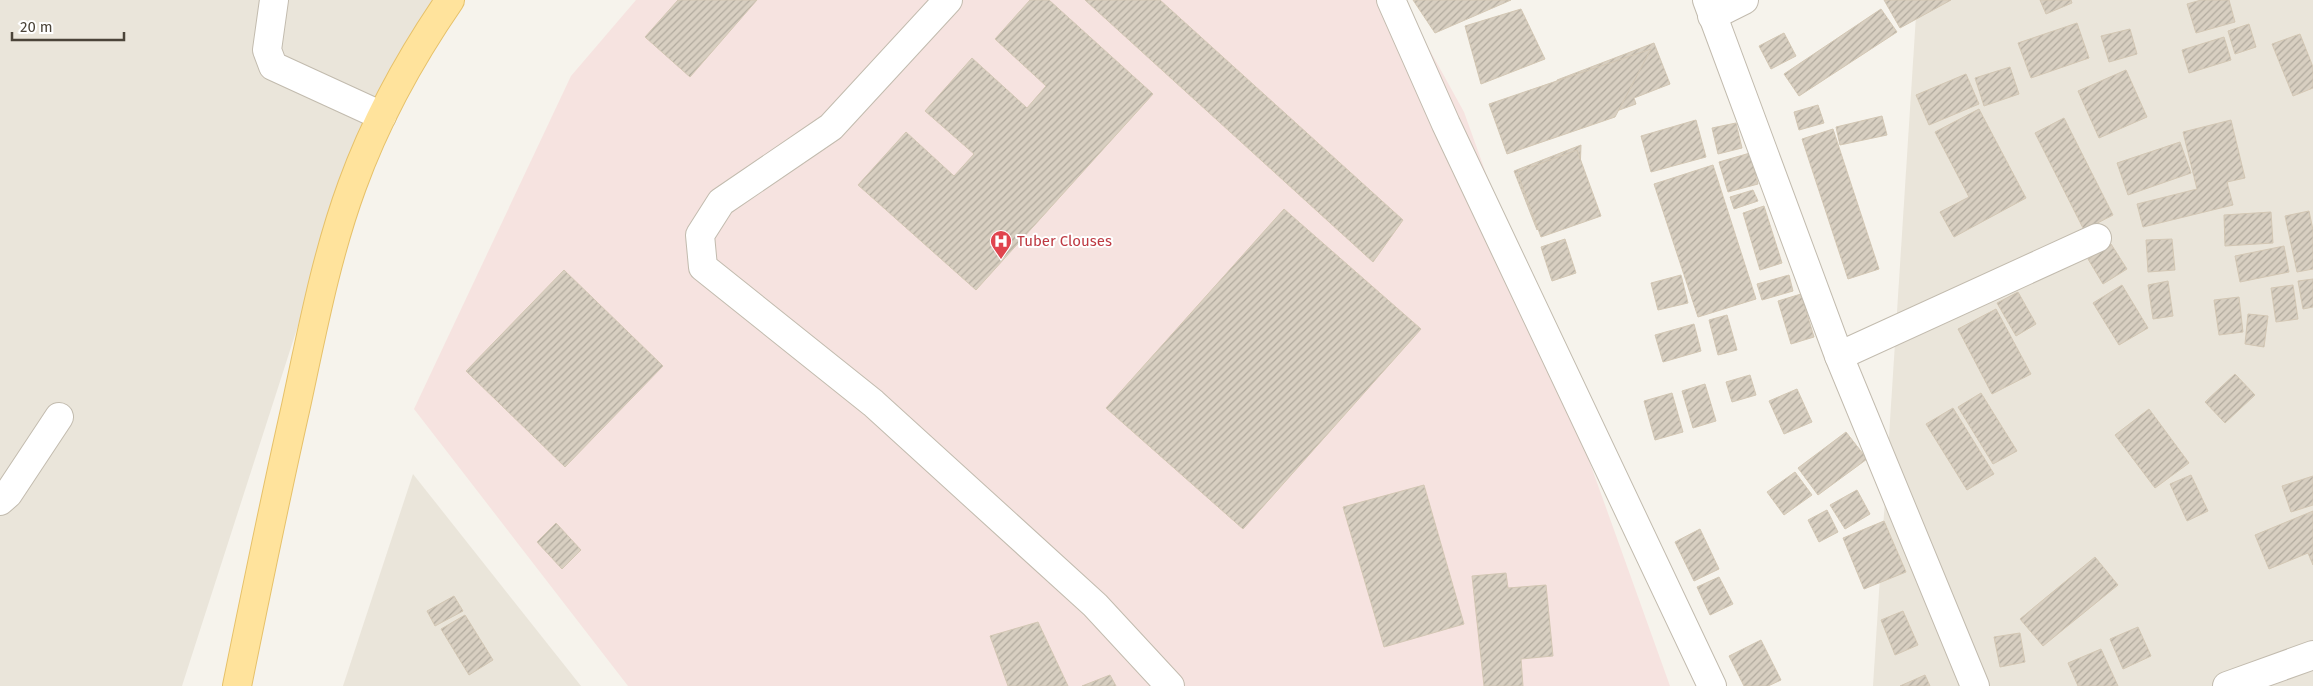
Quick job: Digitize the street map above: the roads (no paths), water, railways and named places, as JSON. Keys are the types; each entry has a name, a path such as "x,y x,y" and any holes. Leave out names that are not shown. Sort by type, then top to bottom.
{"main road":[{"path":"237,686 270,521 324,279 352,187 382,116 413,58 450,0"}],"street":[{"path":"274,0 267,50 274,66 382,116"},
{"path":"948,0 831,127 721,202 700,235 703,267 873,403 1095,605 1170,686"},
{"path":"1391,0 1446,124 1712,686"},
{"path":"1744,0 1709,8 1839,356 1975,686"},
{"path":"1839,356 2097,238"},
{"path":"0,501 8,494 59,417"},
{"path":"2227,686 2313,654"}],"place":[{"name":"Tuber Clouses","path":"1001,260"}]}
